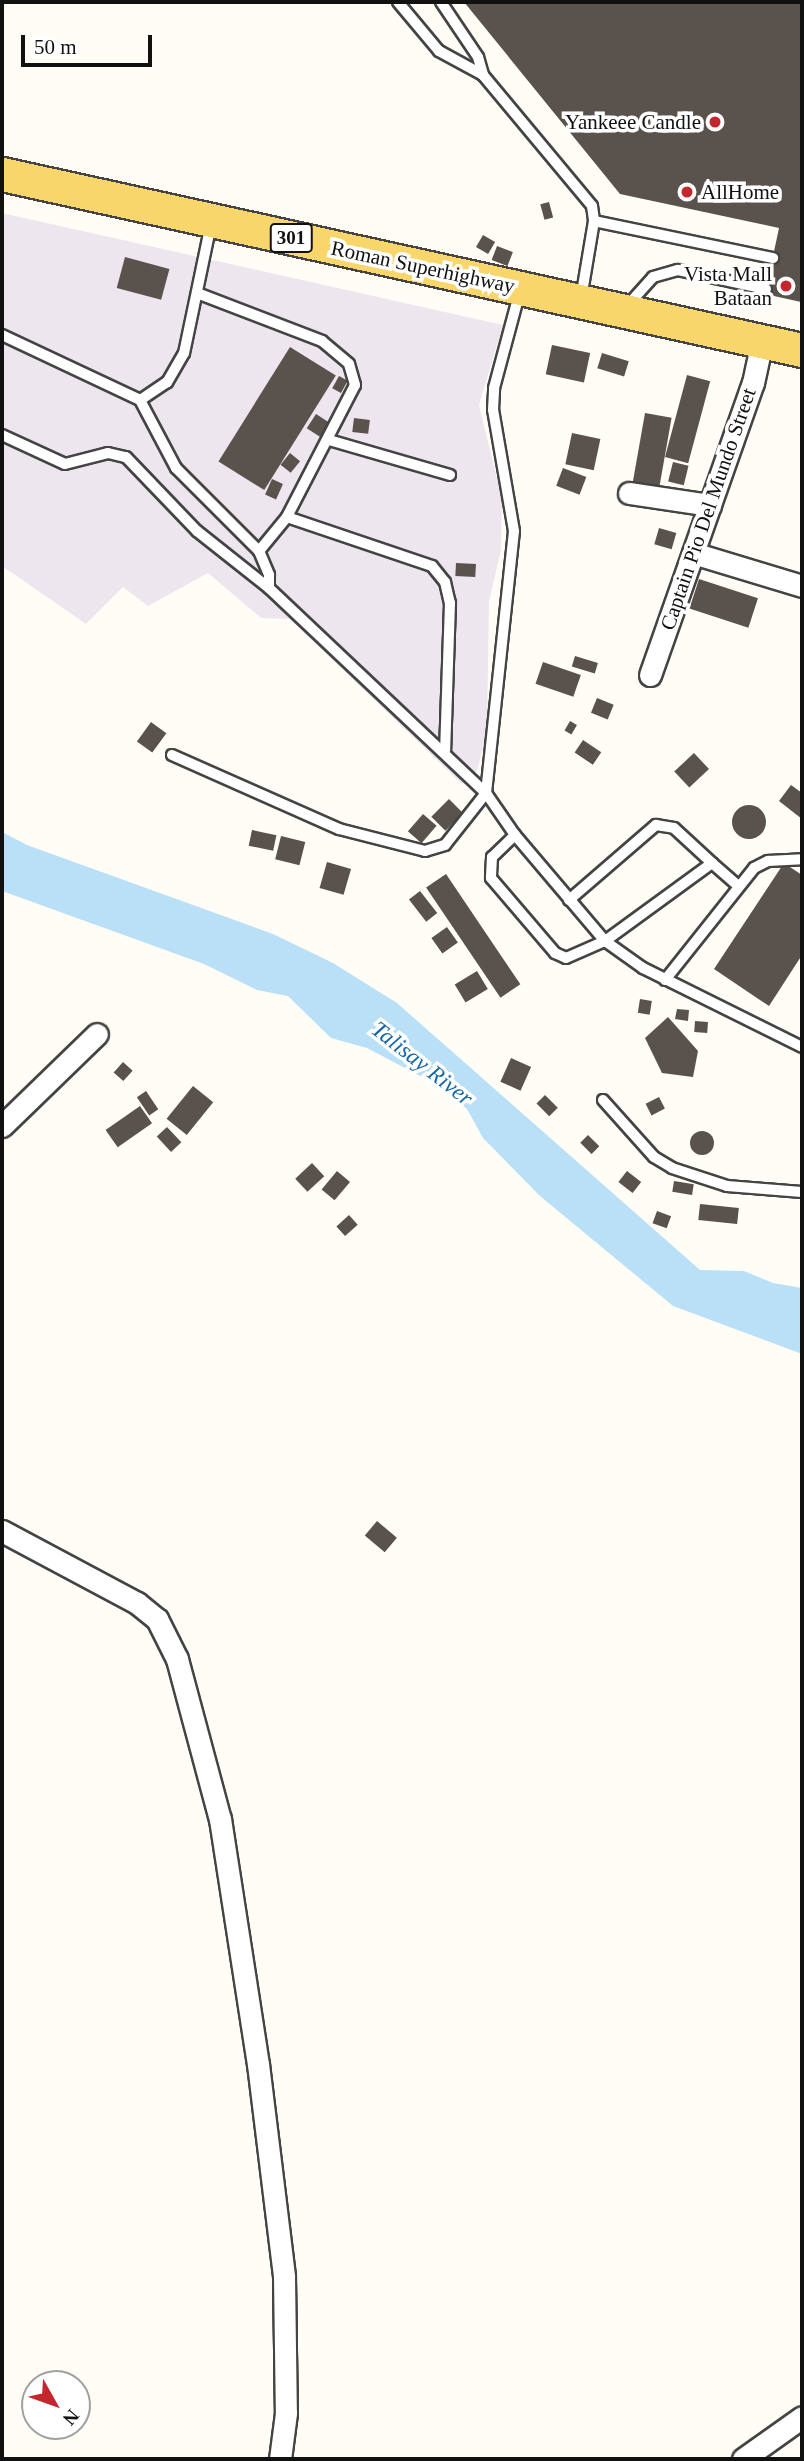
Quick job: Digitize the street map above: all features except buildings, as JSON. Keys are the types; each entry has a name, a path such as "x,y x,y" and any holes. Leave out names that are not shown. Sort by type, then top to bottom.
{"main road":[{"name":"Roman Superhighway","path":"2,174 802,350"}],"street":[{"name":"Captain Pio Del Mundo Street","path":"650,675 753,383 762,341"},
{"path":"629,493 710,505"},
{"path":"693,553 802,586"},
{"path":"2,1126 97,1034"},
{"path":"2,1531 137,1603 157,1619 177,1658 220,1819 258,2064 284,2277 286,2413 279,2459"},
{"path":"743,2459 799,2418 802,2398"}],"lane":[{"path":"398,2 439,51 483,75 585,193 594,221 581,302"},
{"path":"441,2 478,57 483,75"},
{"path":"140,400 156,393 176,368 191,331 212,220"},
{"path":"594,221 772,258"},
{"path":"624,311 653,277 671,271 766,289"},
{"path":"172,755 339,829 425,851 445,845 486,793 514,531 494,410 494,388 520,288"},
{"path":"197,293 322,341 349,364 355,385 287,517 259,551"},
{"path":"2,336 140,400 184,478 259,551 270,575 269,588"},
{"path":"2,435 65,464 107,453 126,457 197,531 269,588 445,750 486,793 514,835 605,942 665,980 802,1046"},
{"path":"329,440 450,475"},
{"path":"287,517 432,566 445,582 450,603 445,750"},
{"path":"569,900 656,825 674,828 737,884"},
{"path":"514,835 492,857 491,878 555,953 574,958 605,942 712,863"},
{"path":"665,980 737,884 768,861 802,859"},
{"path":"603,1100 654,1157 672,1168 727,1186 802,1192"}],"shaded area":[{"path":"2,213 503,325 479,405 502,499 501,550 489,602 487,732 477,771 462,784 290,619 261,618 208,573 148,606 123,587 86,624 2,566"}],"water":[{"name":"Talisay River","path":"2,832 27,845 273,934 333,963 397,1003 700,1270 744,1271 773,1283 802,1288 802,1354 673,1306 540,1196 483,1138 467,1109 443,1088 367,1048 331,1038 288,996 257,990 204,964 2,891"}],"place":[{"name":"Yankeee Candle","path":"715,122"},
{"name":"AllHome","path":"687,192"},
{"name":"Vista Mall Bataan","path":"786,286"}]}
